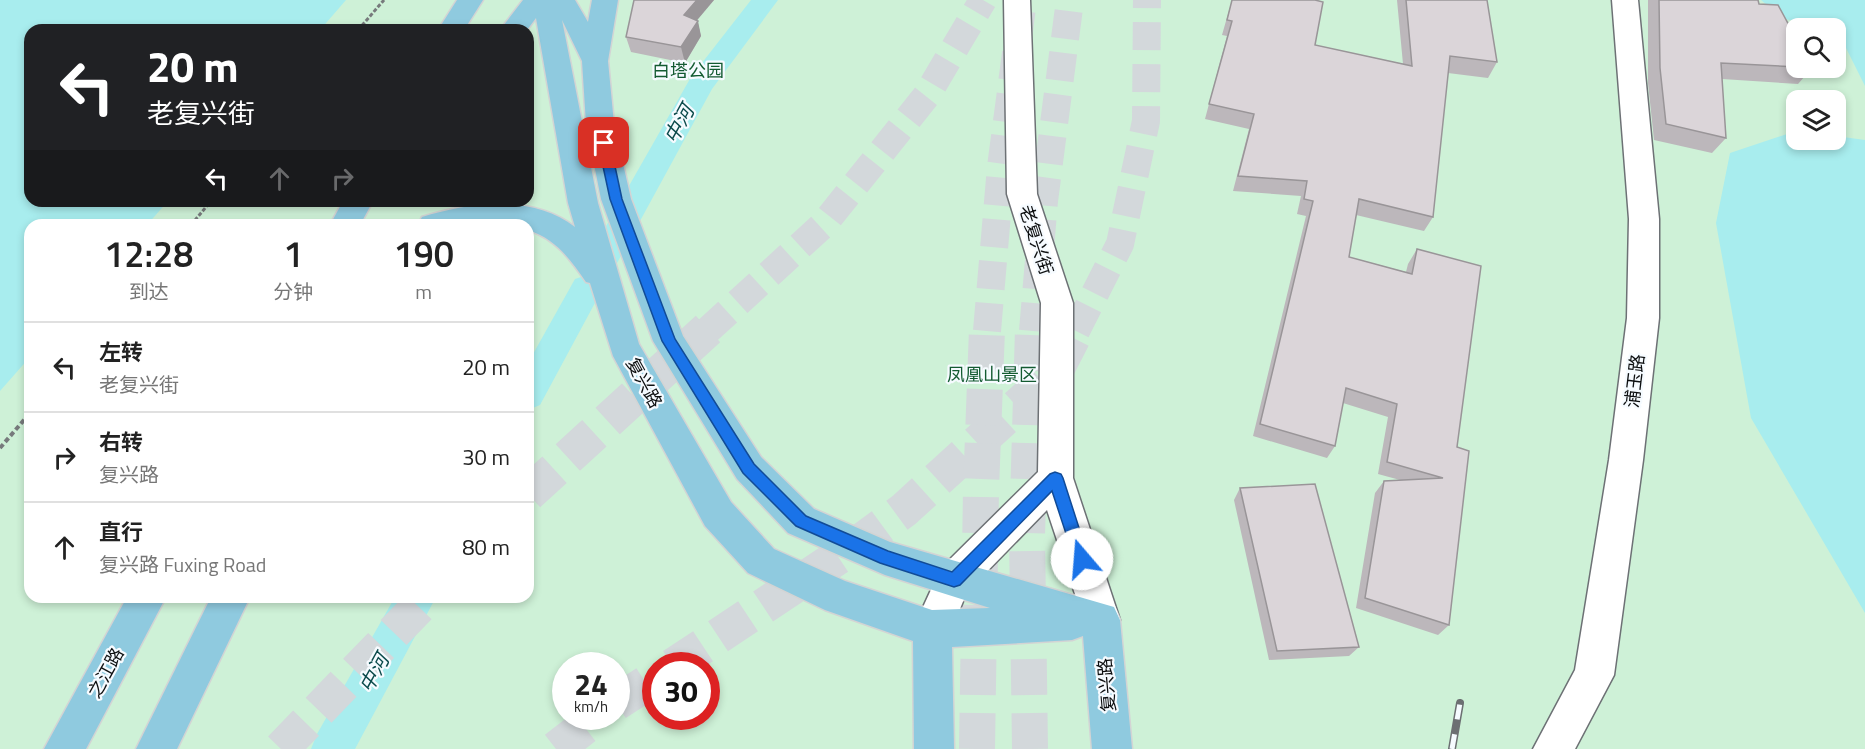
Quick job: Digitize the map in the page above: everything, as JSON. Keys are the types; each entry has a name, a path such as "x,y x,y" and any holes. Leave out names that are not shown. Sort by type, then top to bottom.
{"main road":[{"path":"455,24 470,0"},
{"path":"513,24 523,0"},
{"path":"515,24 536,0"},
{"name":"复兴路","path":"545,0 583,203 624,347 718,514 761,561 838,597 932,629 1101,620 1112,749"},
{"path":"558,0 568,7 595,61"},
{"path":"605,0 595,61 600,124 616,199 664,331 748,468 801,521 885,558 954,580 1101,620"},
{"path":"456,219 498,215 525,219"},
{"path":"534,222 550,226 575,243 606,285"},
{"name":"之江路","path":"64,749 144,603"},
{"path":"156,749 228,603"},
{"path":"932,629 933,749"}],"street":[{"name":"老复兴街","path":"1017,0 1022,194 1057,303 1055,478 1101,620"},
{"name":"浦玉路","path":"1553,749 1594,675 1626,460 1643,318 1644,219 1625,0"},
{"path":"932,629 954,580 1055,478"}],"path":[{"path":"363,24 384,0"},
{"path":"196,219 207,207"},
{"path":"0,448 24,420"}],"green space":[{"name":"凤凰山景区","path":"344,0 1865,0 1865,749 0,749 0,381 24,354 24,603 534,603 534,219 146,219 157,207 534,207 534,24 322,24"}],"water":[{"path":"0,0 346,0 325,24 24,24 24,207 163,207 152,219 24,219 24,364 0,391"},
{"path":"1761,0 1865,0 1865,86 1846,48 1846,18 1784,19"},
{"path":"1786,134 1786,150 1846,150 1846,137 1865,140 1865,613 1751,418 1716,223 1730,153"}],"building":[{"path":"634,0 697,0 684,15 698,21 681,47 626,37"},
{"path":"1232,0 1315,0 1323,2 1315,45 1412,66 1406,0 1487,0 1497,62 1450,56 1433,217 1359,199 1349,257 1412,274 1417,249 1481,266 1457,447 1469,451 1449,625 1365,598 1384,481 1443,478 1387,462 1397,404 1346,388 1335,446 1260,424 1313,201 1304,199 1307,181 1238,176 1254,114 1209,104 1232,21 1227,20"},
{"path":"1659,0 1758,0 1759,4 1778,5 1786,20 1786,66 1721,63 1726,138 1666,124 1660,68"},
{"path":"1315,484 1359,647 1277,651 1240,488"}],"waterway":[{"name":"中河","path":"605,256 701,84 765,0"},
{"name":"中河","path":"534,384 587,288"},
{"name":"中河","path":"332,749 413,603"}],"tunnel":[{"path":"707,331 824,224 927,95 983,0"},
{"path":"987,331 1001,167 1023,0"},
{"path":"1033,331 1044,201 1070,0"},
{"path":"1076,331 1120,244 1146,121 1147,0"},
{"path":"534,488 708,329"},
{"path":"983,438 987,329"},
{"path":"1031,394 1033,329"},
{"path":"1031,394 1055,372 1077,329"},
{"path":"983,438 1031,394"},
{"path":"1030,749 1027,535 1031,394"},
{"path":"694,652 859,543 904,510 983,438"},
{"path":"977,749 983,438"},
{"path":"281,749 422,603"},
{"path":"630,694 642,686"},
{"path":"556,749 580,730"}],"railway":[{"path":"1452,749 1460,703"}],"route":[{"path":"604,143 616,199 669,341 748,468 801,521 885,558 954,580 1055,478 1082,559"}],"park label":[{"name":"白塔公园","path":"688,71"}]}
